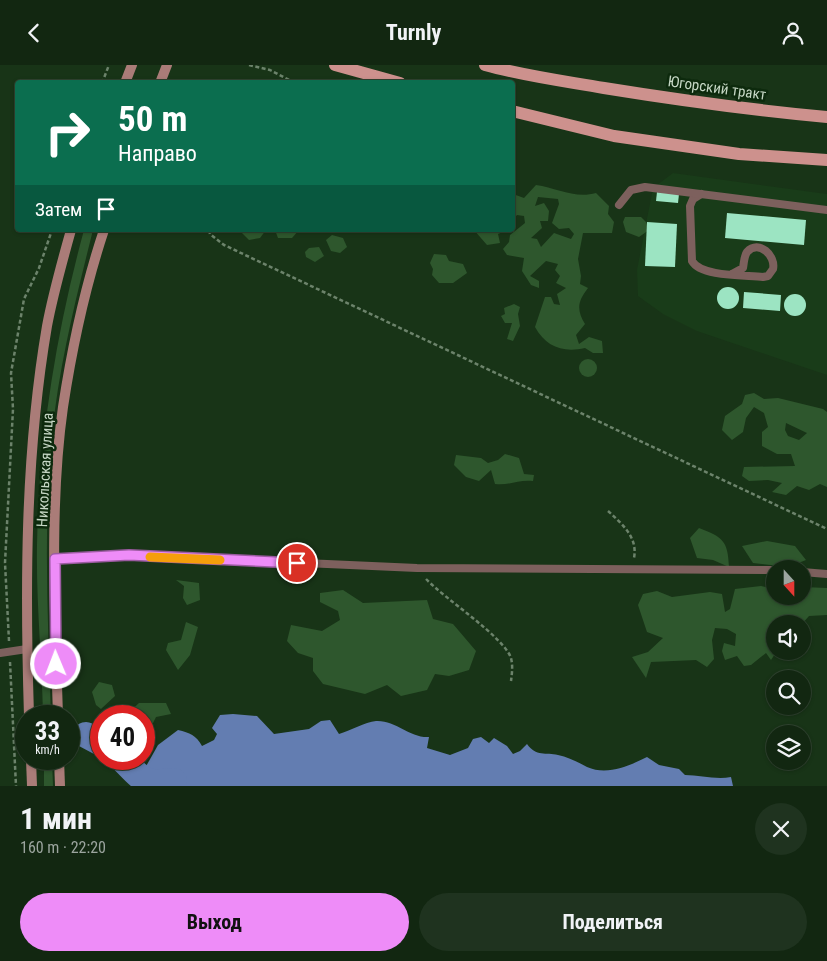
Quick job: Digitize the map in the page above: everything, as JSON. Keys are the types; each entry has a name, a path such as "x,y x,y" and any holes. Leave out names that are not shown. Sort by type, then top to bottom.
{"main road":[{"path":"335,65 389,80"},
{"name":"Югорский тракт","path":"493,66 668,98 827,117"},
{"path":"515,112 614,136 739,154 827,160"}],"street":[{"path":"126,80 132,65"},
{"path":"161,80 167,65"},
{"name":"Никольская улица","path":"29,705 26,649 27,522 36,402 47,325 70,232"},
{"name":"Никольская улица","path":"58,705 55,559 58,468 63,407 76,336 103,232"},
{"path":"31,770 32,786"},
{"path":"59,770 60,786"}],"lane":[{"path":"619,205 631,190 646,187 827,210"},
{"path":"701,194 693,199 690,206 692,261 695,267 703,271 732,274 768,276 773,269 773,258 767,251 760,248 752,249 745,256 743,268 732,274"},
{"path":"55,559 129,555 417,568 766,570"},
{"path":"811,573 827,574"},
{"path":"0,653 26,649"}],"path":[{"path":"103,80 109,65"},
{"path":"249,65 270,70 289,80"},
{"path":"7,617 5,563 14,409 11,373 24,299 39,268 51,232"},
{"path":"210,232 224,245 827,529"},
{"path":"608,511 628,529 636,551 632,569"},
{"path":"417,568 438,591 501,643 510,656 513,668 510,681"},
{"path":"10,665 16,786"}],"shaded area":[{"path":"673,173 827,194 827,375 697,331 663,314 638,296 637,270 653,188"},
{"path":"536,185 573,194 588,195 596,193 609,206 608,214 614,222 612,233 583,233 578,259 581,276 580,284 588,288 579,305 580,314 585,324 576,335 579,344 589,337 602,341 603,353 593,353 585,348 569,350 556,347 544,339 535,327 545,297 551,297 554,304 560,305 557,294 566,288 556,283 560,276 555,270 558,264 546,261 530,276 539,281 539,288 531,285 522,271 524,258 507,255 503,249 509,242 510,235 525,223 524,216 517,215 515,218 515,195 524,198","holes":["538,197 558,199 559,204 552,223 559,229 569,228 574,234 571,239 554,233 541,247 537,239 531,238 542,228 540,221 548,221 549,211 544,203 535,206"]},
{"path":"625,217 641,217 646,222 649,230 639,237 626,232 623,222"},
{"path":"83,232 92,232 74,306 52,435 47,540 51,705 42,705 37,566 38,505 45,425 65,308"},
{"path":"241,232 264,232 260,238 249,240"},
{"path":"276,232 297,232 292,238 278,238"},
{"path":"476,232 503,232 498,234 500,243 487,245"},
{"path":"332,235 343,238 347,247 340,253 331,251 326,240"},
{"path":"319,247 324,256 315,262 306,257 305,252 309,248"},
{"path":"434,254 446,255 449,261 463,264 467,273 453,283 439,283 432,275 433,269 430,263"},
{"path":"514,304 520,307 518,314 520,326 513,341 507,339 512,323 505,323 501,316 505,314 504,308"},
{"path":"588,359 594,362 597,368 594,374 588,377 582,374 579,368 582,362"},
{"path":"754,393 764,399 778,398 823,409 827,412 827,487 820,484 809,490 797,486 786,495 772,492 782,483 768,480 749,481 742,476 744,467 795,466 791,454 777,454 762,446 762,432 768,427 764,413 754,407 746,418 743,432 732,440 722,430 725,416 742,404 745,395","holes":["786,423 807,433 799,440 788,436 785,430"]},
{"path":"505,454 519,458 524,474 534,475 533,481 495,484 491,470 479,481 466,477 454,465 456,455 481,458 488,463 498,460"},
{"path":"699,528 714,534 723,541 727,551 729,567 713,560 697,558 690,538"},
{"path":"767,541 795,546 806,560 766,560 766,564 753,563 742,546"},
{"path":"176,580 199,583 200,600 187,605 183,598 184,586"},
{"path":"766,587 766,605 811,605 811,587 827,588 827,615 766,615 766,653 751,665 744,666 737,656 725,660 722,651 724,643 735,646 736,634 727,629 715,628 712,640 714,659 707,667 696,660 651,662 646,678 632,657 648,652 663,638 647,632 638,605 643,594 657,591 672,597 710,592 722,594 725,612 730,609 735,589"},
{"path":"343,590 363,603 427,600 433,619 453,624 476,651 469,670 449,676 435,674 427,690 401,696 387,685 365,694 323,684 313,671 313,658 298,653 287,641 291,625 322,631 340,620 338,611 320,602 320,593"},
{"path":"186,622 198,627 190,655 178,670 166,650 168,643 181,640"},
{"path":"99,682 112,685 115,696 105,705 96,705 92,692"},
{"path":"139,703 166,703 171,714 156,717 155,719 155,705 137,705"},
{"path":"44,770 52,770 53,786 44,786"}],"water":[{"path":"220,715 257,716 274,734 309,729 321,721 330,720 339,734 372,722 383,721 415,735 429,737 427,748 450,755 468,748 473,739 481,737 489,743 494,738 507,746 513,754 520,751 527,744 534,751 562,756 595,770 602,771 618,769 647,757 659,765 679,769 685,775 731,777 733,786 148,786 140,777 144,770 155,770 155,750 158,745 178,730 192,735 202,746 214,740 217,734 212,728"}],"building":[{"path":"657,192 679,194 678,203 656,201"},
{"path":"727,213 806,220 804,245 725,238"},
{"path":"647,222 677,224 675,267 645,266"},
{"path":"724,287 732,287 739,294 739,302 732,309 724,309 717,302 717,294"},
{"path":"744,292 781,295 780,311 743,308"},
{"path":"795,294 803,297 806,305 803,313 795,316 787,313 784,305 787,297"}],"waterway":[{"path":"86,735 90,737"},
{"path":"133,770 149,781 174,781"}],"slow traffic":[{"path":"150,557 220,560"}],"route":[{"path":"56,664 55,559 129,555 297,563"}]}
